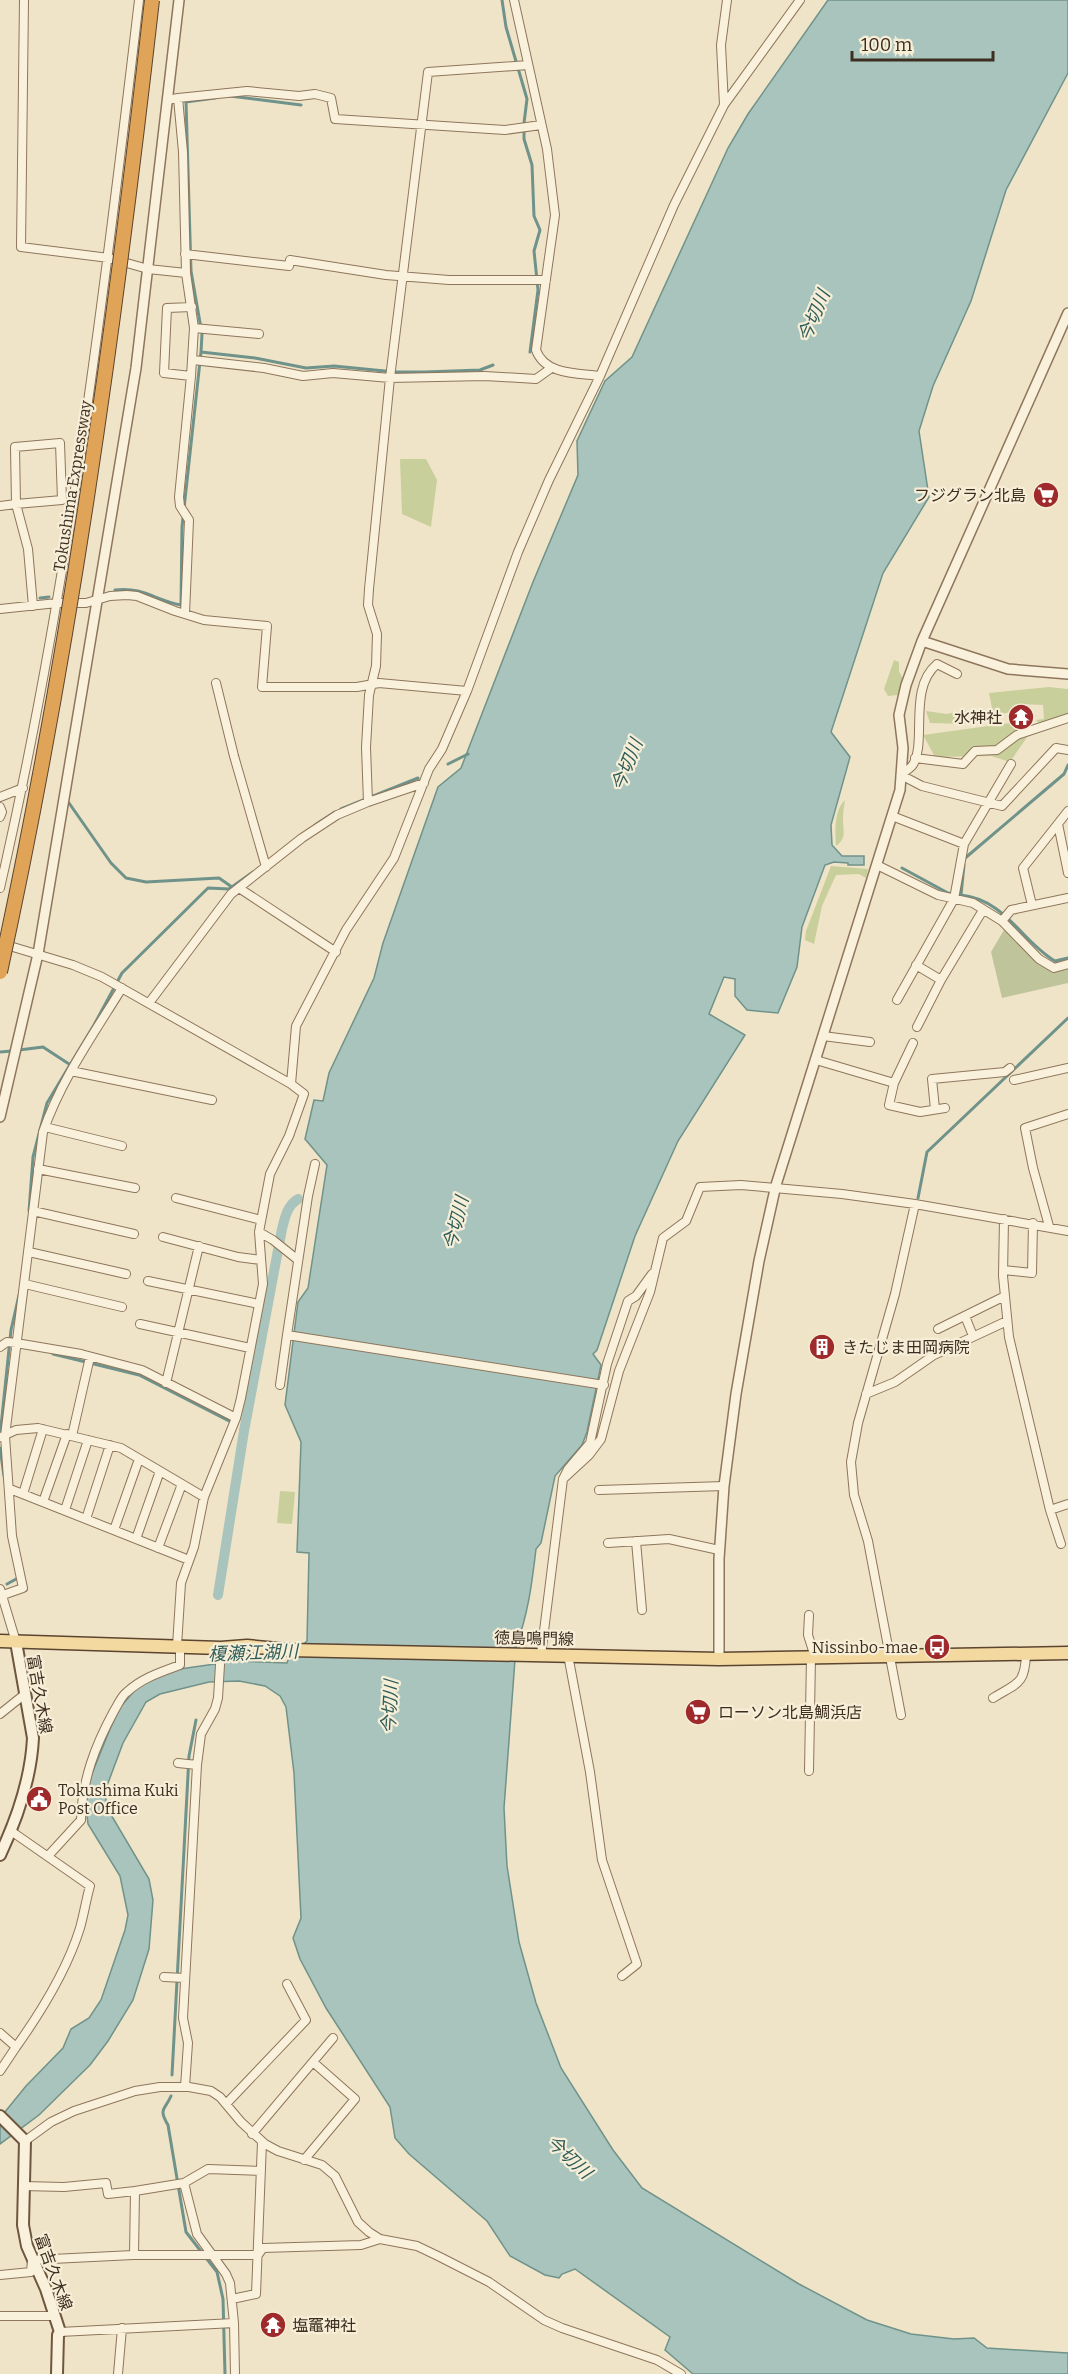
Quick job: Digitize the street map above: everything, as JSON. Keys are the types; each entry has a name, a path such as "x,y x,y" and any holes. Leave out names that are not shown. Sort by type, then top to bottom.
{"highway":[{"name":"Tokushima Expressway","path":"0,972 50,718 83,530 118,286 152,0"}],"main road":[{"name":"徳島鳴門線","path":"0,1641 178,1646 221,1652 247,1646 289,1650 720,1659 1068,1653"},
{"name":"富吉久木線","path":"0,1855 21,1801 33,1749 16,1642"},
{"path":"0,2116 22,2138"},
{"name":"富吉久木線","path":"22,2138 23,2225 32,2260 46,2289 60,2332 57,2374"}],"street":[{"path":"24,0 21,247 109,258 148,269 186,273"},
{"path":"0,888 23,788 57,603 85,430 109,258 139,0"},
{"path":"0,1117 38,954 60,812 99,600 136,368 179,0"},
{"path":"514,0 521,66 547,149 555,215 540,280 536,350 539,358 550,369 600,376"},
{"path":"724,105 721,45 727,0"},
{"path":"291,1084 296,1026 346,930 394,858 424,783 442,749 467,691 518,552 549,480 600,376 674,205 724,105 800,0"},
{"path":"368,798 366,747 369,695 376,666 377,634 368,605 369,589 390,374 428,72 521,66"},
{"path":"167,100 247,91 299,96 315,94 332,98 335,118 505,130 541,125"},
{"path":"178,98 189,254 186,273 192,307 199,328 198,360 192,376 179,497 189,520 185,615"},
{"path":"189,254 289,267 290,260 402,276 449,280 540,280"},
{"path":"192,307 166,308 164,373 192,376"},
{"path":"720,1659 719,1550 724,1486 736,1394 759,1261 776,1188 900,790 903,748 899,716 906,685 922,641 1068,314"},
{"path":"199,328 259,334"},
{"path":"198,360 264,368 303,376 333,373 536,379 550,369"},
{"path":"0,506 16,504 62,500 60,443 15,447 16,504 28,549 33,606"},
{"path":"0,609 57,603 86,603 110,596 136,596 204,620 267,626 262,687 357,687 379,683 467,691"},
{"path":"922,641 1008,669 1068,674"},
{"path":"901,775 912,765 918,750 919,707 929,671 937,664 957,674"},
{"path":"216,683 265,864"},
{"path":"915,758 963,764 975,751 997,750 1017,735 1068,718"},
{"path":"901,775 922,786 1002,806 1056,748 1068,750"},
{"path":"897,1000 954,899 963,844 1011,764"},
{"path":"149,1003 224,902 265,864 302,838 368,798 424,783"},
{"path":"0,797 23,788"},
{"path":"0,807 2,812 0,817"},
{"path":"1032,905 1023,868 1068,811"},
{"path":"892,816 963,844"},
{"path":"1058,824 1068,873"},
{"path":"877,864 938,895 973,903 1002,921 1039,959 1054,968 1068,964"},
{"path":"239,888 336,952"},
{"path":"1002,921 1011,910 1068,898"},
{"path":"917,1027 941,980 983,910"},
{"path":"0,943 80,968 118,986 291,1084 304,1094 289,1136 270,1174 259,1232 262,1284 236,1418 204,1497 194,1547 179,1594 180,1665 152,1675 125,1693 102,1733 89,1766 81,1796 81,1820 48,1856"},
{"path":"916,966 941,980"},
{"path":"16,1642 2,1592 23,1588 12,1536 10,1489 2,1437 9,1343 25,1284 45,1127 54,1102 70,1071 118,986"},
{"path":"823,1036 870,1042"},
{"path":"913,1043 894,1083 889,1105 920,1112 945,1108"},
{"path":"816,1060 894,1083"},
{"path":"935,1109 932,1079 1005,1072 1010,1068"},
{"path":"1014,1080 1068,1068"},
{"path":"70,1071 212,1100"},
{"path":"1049,1226 1025,1128 1068,1114"},
{"path":"45,1127 122,1146"},
{"path":"280,1385 290,1335 298,1260 315,1164"},
{"path":"38,1169 135,1188"},
{"path":"563,1479 589,1455 601,1438 619,1371 650,1292 663,1238 686,1221 700,1187 741,1185 915,1204 1068,1230"},
{"path":"176,1198 261,1220"},
{"path":"901,1715 888,1656 868,1540 854,1495 851,1462 866,1394 895,1294 915,1204"},
{"path":"33,1211 134,1234"},
{"path":"1004,1219 1003,1270 1007,1321 1050,1510 1061,1544"},
{"path":"1003,1270 1032,1273 1033,1223"},
{"path":"259,1232 298,1260"},
{"path":"163,1237 238,1257 261,1260"},
{"path":"166,1383 199,1246"},
{"path":"29,1252 126,1274"},
{"path":"538,1655 563,1479 568,1469 590,1443 607,1364 628,1301 636,1296 653,1273"},
{"path":"148,1281 259,1304"},
{"path":"25,1284 122,1307"},
{"path":"938,1329 1005,1296"},
{"path":"965,1316 973,1336"},
{"path":"866,1394 896,1382 934,1355 1007,1321"},
{"path":"140,1324 250,1348"},
{"path":"290,1335 602,1384"},
{"path":"9,1343 90,1356 142,1370 236,1418"},
{"path":"44,1502 69,1435 90,1356"},
{"path":"2,1437 16,1430 43,1429 121,1448 204,1497"},
{"path":"23,1494 43,1429"},
{"path":"65,1510 88,1440"},
{"path":"86,1519 110,1445"},
{"path":"114,1530 139,1459"},
{"path":"136,1539 160,1471"},
{"path":"158,1548 182,1484"},
{"path":"599,1490 724,1486"},
{"path":"10,1489 189,1560"},
{"path":"1050,1510 1068,1504"},
{"path":"608,1543 669,1539 719,1550"},
{"path":"636,1541 642,1610"},
{"path":"809,1615 804,1634 813,1657 809,1771"},
{"path":"185,2087 188,2043 183,2018 183,1978 188,1764 215,1709 221,1652"},
{"path":"993,1698 1016,1684 1025,1673 1026,1654"},
{"path":"568,1655 590,1772 602,1860 637,1964 622,1976"},
{"path":"0,1714 25,1694"},
{"path":"0,2071 31,2026 62,1971 80,1928 90,1886 48,1856 6,1837"},
{"path":"167,1977 183,1978"},
{"path":"226,2104 306,2019 287,1984"},
{"path":"0,2033 16,2047"},
{"path":"252,2134 333,2038"},
{"path":"304,2160 355,2099 313,2062"},
{"path":"22,2138 74,2111 110,2098 160,2087 185,2087 211,2091 220,2097 252,2134 262,2142 278,2151 322,2165 335,2176 358,2222 380,2239 424,2250 489,2282 544,2320 657,2360 678,2374"},
{"path":"232,2299 256,2294 262,2142"},
{"path":"23,2186 64,2187 106,2183 108,2194 180,2184 208,2169 261,2171"},
{"path":"180,2184 197,2234 209,2254 226,2274 232,2299 235,2374"},
{"path":"134,2255 135,2191"},
{"path":"258,2255 263,2248 361,2245 380,2239"},
{"path":"0,2275 31,2272 32,2260 134,2255 258,2255"},
{"path":"0,2316 54,2316"},
{"path":"60,2332 233,2323"},
{"path":"118,2374 122,2328"}],"green space":[{"path":"400,459 426,459 437,480 431,527 402,514"},
{"path":"894,660 899,662 899,671 903,679 898,695 888,696 884,689"},
{"path":"1049,687 1068,689 1068,714 1039,723 1036,720 1044,719 1043,705 1020,704 1011,712 996,715 992,708 989,693"},
{"path":"965,710 969,712 968,724 930,723 926,711 947,714"},
{"path":"1010,723 1016,730 1032,730 1010,762 991,756 935,757 923,735"},
{"path":"845,800 843,837 836,846 837,815"},
{"path":"831,866 868,869 866,878 859,874 836,875 822,906 814,944 805,940 806,931"},
{"path":"1004,930 1052,971 1068,969 1068,983 1002,998 991,952"},
{"path":"280,1491 295,1492 292,1524 277,1523"}],"water":[{"name":"今切川","path":"828,0 1068,0 1068,73 1006,190 971,301 933,386 919,431 929,497 883,573 831,732 850,757 831,825 832,845 842,856 864,856 864,865 834,862 825,865 802,927 797,967 778,1013 747,1010 735,996 735,979 724,977 709,1014 745,1035 678,1141 635,1236 597,1350 593,1354 601,1365 587,1432 582,1445 555,1476 541,1543 536,1549 527,1611 516,1646 504,1808 507,1866 519,1942 536,2003 561,2068 613,2150 642,2188 799,2284 867,2320 911,2334 954,2339 974,2338 987,2348 1068,2353 1068,2374 693,2374 665,2350 670,2337 575,2269 562,2274 559,2278 545,2275 510,2256 487,2221 409,2154 395,2138 390,2107 326,2008 300,1959 293,1938 301,1918 294,1773 286,1707 280,1696 265,1686 239,1681 209,1682 160,1694 146,1702 123,1743 105,1791 107,1808 149,1879 153,1900 149,1949 133,2000 90,2065 39,2115 0,2144 0,2118 26,2086 63,2048 71,2029 89,2018 101,2000 125,1930 128,1915 120,1876 88,1824 86,1807 87,1786 121,1706 137,1688 165,1673 236,1661 287,1663 289,1657 307,1641 309,1553 297,1552 301,1442 285,1405 298,1302 308,1288 327,1165 305,1139 314,1100 323,1101 329,1073 374,978 383,943 438,787 461,768 533,582 578,475 577,441 605,381 632,357 728,148 748,114"}],"waterway":[{"path":"502,0 506,27 527,99 524,139 532,165 534,216 540,230 534,251 538,290 530,352"},
{"path":"230,96 301,105"},
{"path":"201,352 202,334 191,271 186,102 215,98"},
{"path":"115,590 134,590 181,605 182,527 201,352 255,358 306,368 334,366 395,372 480,370 493,365"},
{"path":"40,598 49,597"},
{"path":"448,764 468,754"},
{"path":"964,859 1064,774 1068,765"},
{"path":"341,809 418,778"},
{"path":"69,803 111,863 126,878 146,882 219,878 232,887"},
{"path":"315,825 335,812"},
{"path":"964,865 961,895 977,898 1002,913 1043,953 1055,961 1068,958"},
{"path":"902,868 954,894"},
{"path":"29,1211 33,1157 47,1103 122,973 208,888 229,889 253,872"},
{"path":"918,1198 927,1152 1068,1018"},
{"path":"19,1050 43,1047 69,1064"},
{"path":"0,1052 12,1051"},
{"path":"218,1595 244,1431 282,1229 289,1208 298,1199"},
{"path":"0,1436 11,1330 19,1295"},
{"path":"53,1354 139,1375 229,1421"},
{"path":"0,1448 4,1476"},
{"path":"7,1584 18,1578"},
{"path":"172,2075 189,1756 196,1720"},
{"path":"171,2096 163,2112 168,2125 186,2232 217,2272 223,2299 225,2374"}],"place":[{"name":"フジグラン北島","path":"1046,495"},
{"name":"水神社","path":"1021,717"},
{"name":"きたじま田岡病院","path":"822,1347"},
{"name":"Nissinbo-mae","path":"937,1647"},
{"name":"ローソン北島鯛浜店","path":"698,1712"},
{"name":"Tokushima Kuki Post Office","path":"39,1799"},
{"name":"塩竈神社","path":"273,2325"}],"water label":[{"name":"榎瀬江湖川","path":"253,1653"}]}
